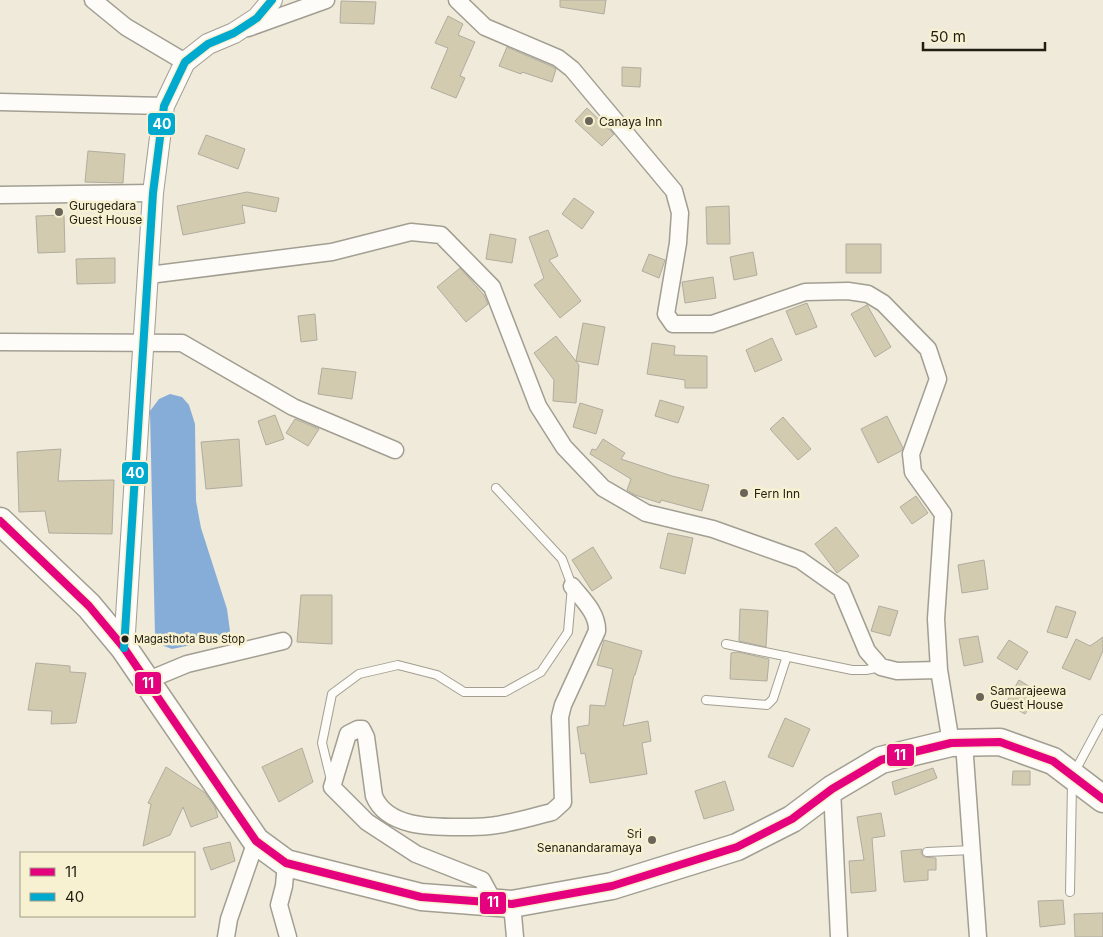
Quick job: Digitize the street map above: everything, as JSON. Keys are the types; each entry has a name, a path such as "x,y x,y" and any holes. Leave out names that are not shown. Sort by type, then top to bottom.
{"highway":[{"path":"0,521 89,606 124,648 256,841 286,863 421,896 504,904 612,886 737,847 792,819 832,789 881,760 958,743 1000,742 1053,761 1103,799"}],"street":[{"path":"93,0 126,27 185,62"},
{"path":"234,33 257,18 272,0"},
{"path":"124,648 153,193 164,106 185,62 208,44 326,0"},
{"path":"457,0 485,27 558,58 572,69 674,191 680,214 678,243 666,314 673,324 712,324 806,292 848,291 868,294 883,303 928,349 938,379 910,454 913,472 943,514 936,619 939,670 958,743 972,850 978,937"},
{"path":"0,102 164,106"},
{"path":"0,194 153,193"},
{"path":"149,275 332,252 411,232 441,235 492,287 538,406 564,447 603,488 646,513 713,529 800,560 841,589 868,651 881,667 897,672 939,670"},
{"path":"0,342 182,343 293,407 395,450"},
{"path":"515,937 504,904 482,880 416,854 367,822 332,787 348,734 358,728 362,729 366,737 376,801 389,814 410,823 436,827 489,826 552,812 557,809 562,802 560,717 563,705 597,631 594,615 572,586"},
{"path":"146,681 186,664 283,641"},
{"path":"832,789 839,937"},
{"path":"226,937 229,920 256,841"},
{"path":"286,863 284,886 279,905 288,937"}],"lane":[{"path":"332,787 322,742 332,694 359,674 398,665 437,676 464,692 505,692 541,672 568,632 572,586 562,559 496,488"},
{"path":"726,644 852,670 881,667"},
{"path":"706,700 767,705 773,699 787,656"},
{"path":"1070,892 1072,776 1103,719"},
{"path":"927,852 972,850"}],"water":[{"path":"170,394 182,397 189,405 195,424 196,501 201,528 227,609 230,631 224,638 172,649 164,646 155,636 150,411 159,399"}],"building":[{"path":"560,0 606,0 604,14 560,7"},
{"path":"341,1 376,2 374,24 340,23"},
{"path":"448,16 463,24 458,35 475,42 460,76 465,78 456,98 431,88 448,48 435,43"},
{"path":"507,47 556,69 552,82 499,66"},
{"path":"622,67 641,68 640,87 622,86"},
{"path":"587,108 614,134 602,146 575,121"},
{"path":"206,135 245,149 238,169 198,154"},
{"path":"88,151 125,154 123,183 85,182"},
{"path":"247,192 279,198 276,212 242,205 245,223 183,235 177,206"},
{"path":"574,198 594,212 582,229 562,214"},
{"path":"729,206 730,244 707,244 706,207"},
{"path":"64,215 65,252 38,253 36,216"},
{"path":"548,230 558,256 549,260 581,301 560,318 534,285 544,278 529,237"},
{"path":"490,234 516,239 512,263 486,259"},
{"path":"846,244 881,244 881,273 846,273"},
{"path":"753,252 757,275 734,280 730,257"},
{"path":"649,254 665,260 659,278 642,271"},
{"path":"115,258 115,283 77,284 76,259"},
{"path":"460,268 484,295 488,304 466,322 437,287"},
{"path":"713,277 716,298 685,303 682,282"},
{"path":"807,303 817,327 796,335 786,311"},
{"path":"867,305 891,347 875,357 851,314"},
{"path":"315,314 317,340 301,342 298,316"},
{"path":"583,323 605,327 598,365 576,361"},
{"path":"556,336 579,365 576,403 553,401 554,380 534,353"},
{"path":"772,338 782,360 755,372 746,350"},
{"path":"652,343 675,346 674,355 707,356 707,388 685,388 685,380 647,374"},
{"path":"322,368 356,372 352,399 318,394"},
{"path":"660,400 684,407 678,423 655,416"},
{"path":"580,403 603,410 596,434 573,427"},
{"path":"275,415 284,439 266,445 258,421"},
{"path":"887,416 903,448 901,451 878,463 861,429"},
{"path":"783,417 811,449 798,460 770,429"},
{"path":"295,419 319,429 308,446 286,433"},
{"path":"239,439 242,486 206,489 201,442"},
{"path":"603,439 625,453 621,459 672,476 709,485 702,511 661,500 660,503 635,495 627,490 631,479 590,454 592,449 596,450"},
{"path":"61,449 58,481 114,480 112,534 49,533 45,511 19,512 17,452"},
{"path":"916,496 928,513 912,524 900,507"},
{"path":"836,527 859,556 837,573 815,544"},
{"path":"668,533 693,538 685,574 660,568"},
{"path":"593,547 612,578 592,591 572,560"},
{"path":"984,560 988,589 962,593 958,565"},
{"path":"301,595 332,595 332,644 297,642"},
{"path":"879,606 898,611 890,636 871,631"},
{"path":"1056,606 1076,612 1067,638 1047,632"},
{"path":"740,609 768,611 766,647 739,641"},
{"path":"978,636 983,662 964,666 959,639"},
{"path":"1103,637 1103,651 1090,680 1062,668 1076,639 1090,646"},
{"path":"604,640 642,651 634,675 623,726 648,721 651,741 642,743 647,774 590,783 585,753 581,754 577,727 589,725 590,705 605,706 613,669 597,665"},
{"path":"1009,640 1028,652 1017,670 997,658"},
{"path":"738,652 769,659 767,681 730,679 731,653"},
{"path":"36,663 70,666 70,672 86,673 76,723 51,724 52,711 28,710"},
{"path":"1019,680 1038,692 1025,714 1006,703"},
{"path":"785,718 810,729 793,767 768,757"},
{"path":"302,748 313,782 279,802 262,767"},
{"path":"166,767 204,792 215,807 218,817 191,827 183,807 170,835 143,846 151,804 148,803"},
{"path":"933,768 937,778 895,795 892,782"},
{"path":"1013,771 1030,771 1030,785 1012,785"},
{"path":"725,781 734,810 704,819 695,791"},
{"path":"881,813 885,836 872,838 876,891 851,893 849,861 864,860 857,817"},
{"path":"230,842 235,861 211,870 203,848"},
{"path":"922,849 921,853 924,857 936,858 936,870 928,870 928,880 904,882 901,851"},
{"path":"1063,900 1065,924 1040,927 1038,901"},
{"path":"1103,913 1103,937 1075,937 1074,914"}],"transit line":[{"name":"40","path":"124,648 153,193 164,106 185,62 208,44 234,33 257,18 272,0"},
{"name":"11","path":"0,521 89,606 124,648 256,841 286,863 421,897 512,904 612,886 737,847 792,819 832,789 881,760 951,743 1000,742 1053,761 1103,799"}],"place":[{"name":"Canaya Inn","path":"589,121"},
{"name":"Gurugedara Guest House","path":"59,212"},
{"name":"Fern Inn","path":"744,493"},
{"name":"Magasthota Bus Stop","path":"125,639"},
{"name":"Samarajeewa Guest House","path":"980,697"},
{"name":"Sri Senanandaramaya","path":"652,840"}]}
